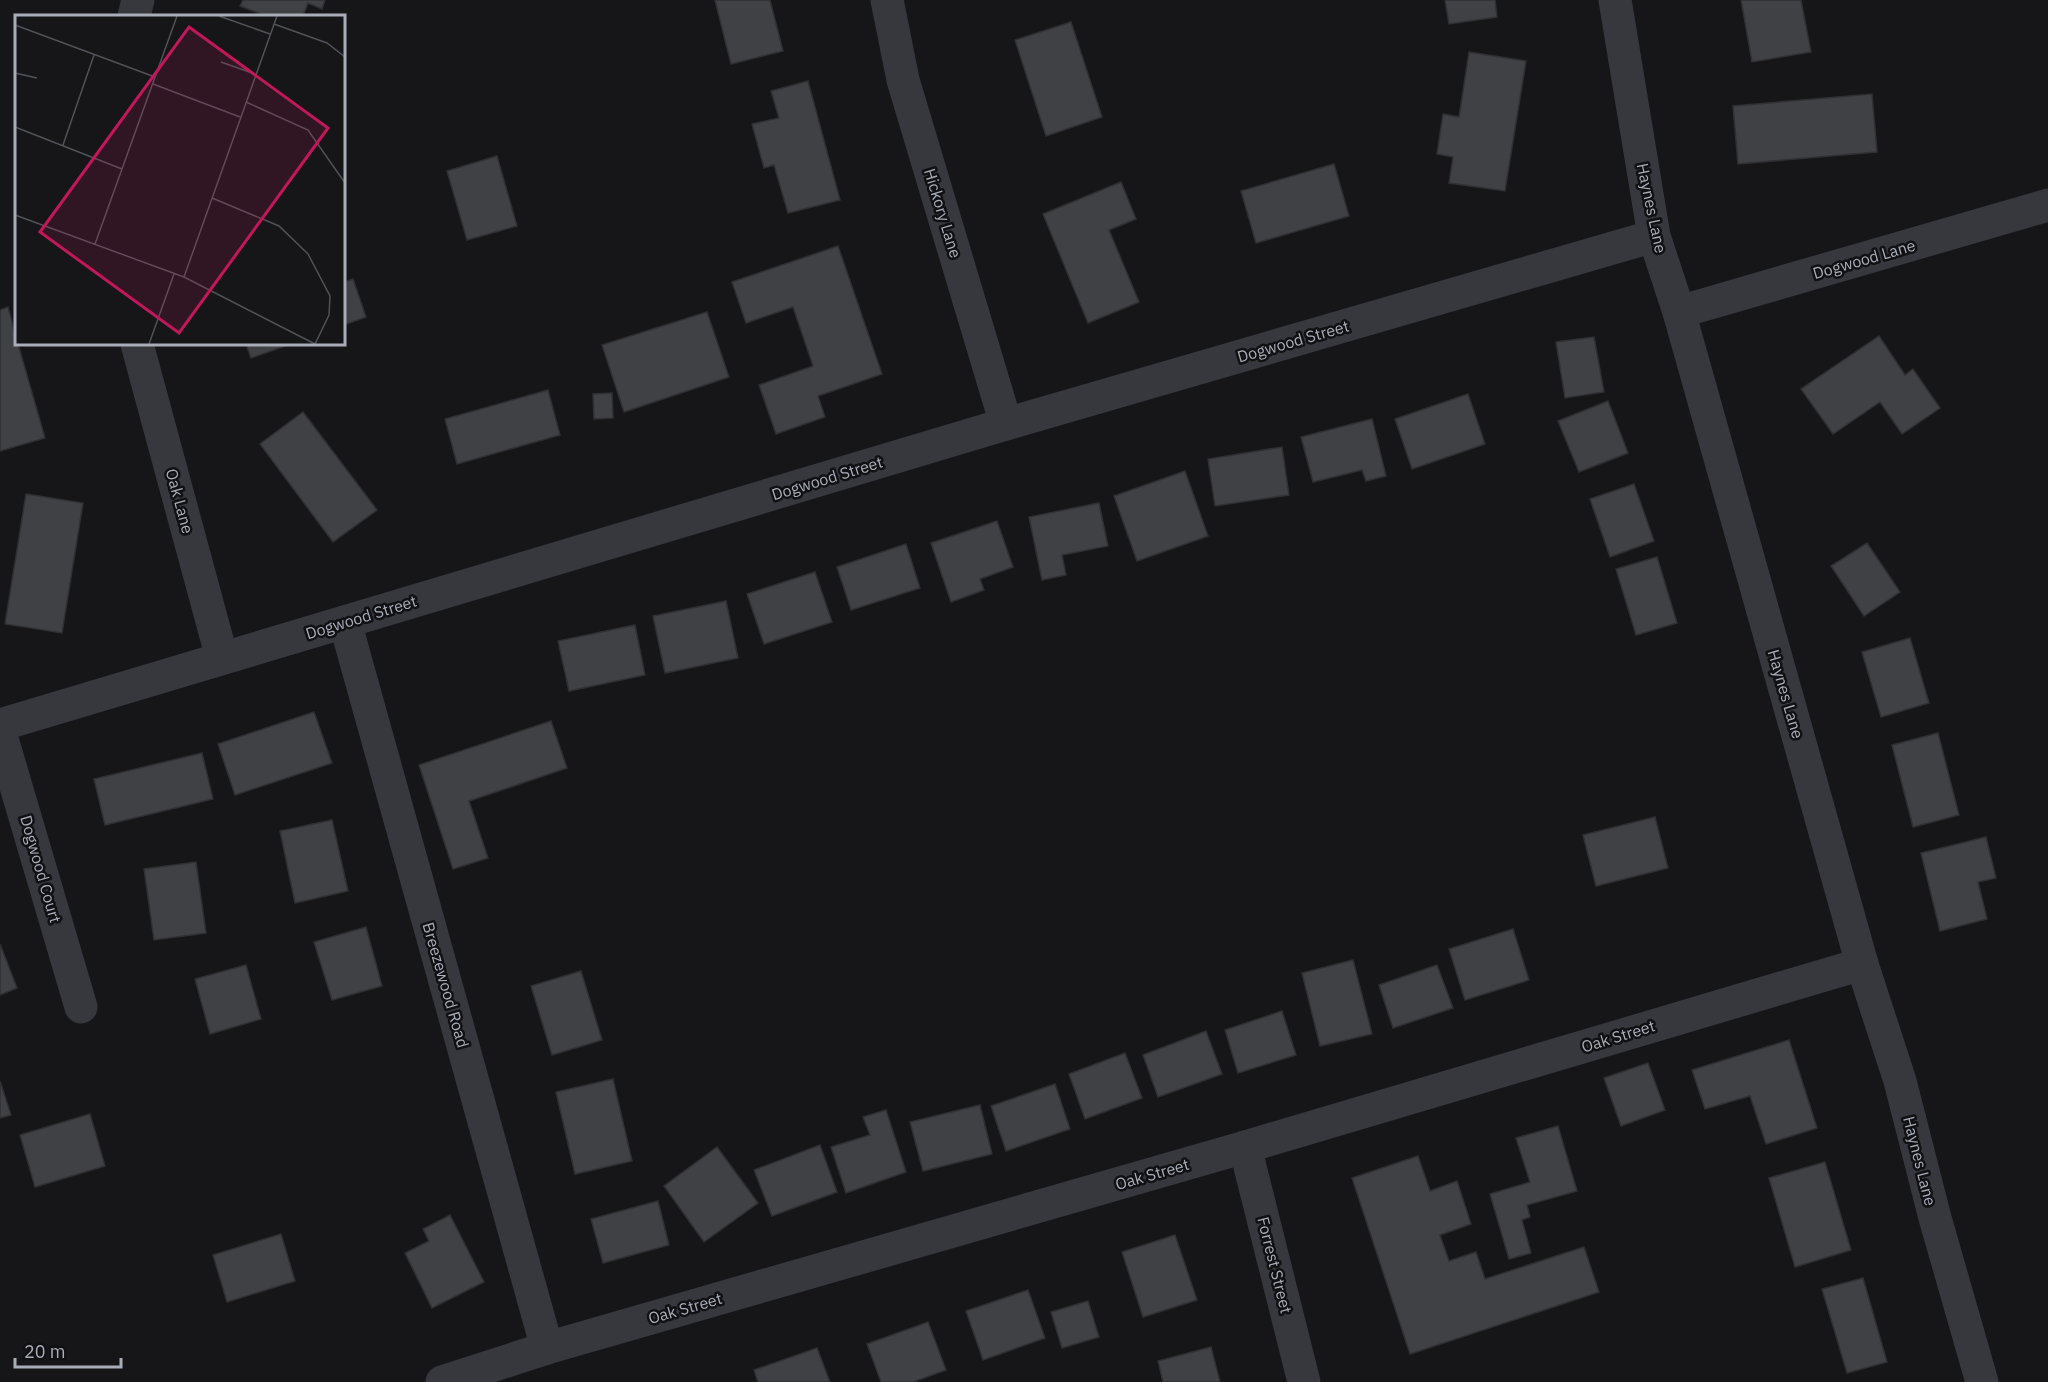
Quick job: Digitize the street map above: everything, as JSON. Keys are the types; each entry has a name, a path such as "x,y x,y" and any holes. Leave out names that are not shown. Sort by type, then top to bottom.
{"street":[{"path":"134,15 138,0"},
{"name":"Hickory Lane","path":"887,0 903,80 1006,424"},
{"name":"Haynes Lane","path":"1615,0 1654,236 1679,312 1862,964 1900,1081 1935,1218 1982,1382"},
{"name":"Dogwood Lane","path":"1679,312 2048,205"},
{"name":"Dogwood Street","path":"0,725 1006,424 1654,236"},
{"name":"Oak Lane","path":"137,345 222,658"},
{"name":"Breezewood Road","path":"345,622 547,1348"},
{"name":"Dogwood Court","path":"0,732 81,1007"},
{"name":"Oak Street","path":"442,1382 491,1375 547,1348 1245,1147 1862,964"},
{"name":"Forrest Street","path":"1245,1147 1304,1382"}],"building":[{"path":"243,0 325,0 322,9 308,3 303,15 263,15 240,6"},
{"path":"715,0 770,0 783,51 731,64"},
{"path":"1445,0 1495,0 1497,17 1449,24"},
{"path":"1741,0 1801,0 1811,52 1752,62"},
{"path":"1071,22 1102,117 1046,136 1015,40"},
{"path":"1469,52 1526,61 1505,191 1449,183 1453,157 1437,154 1443,114 1459,117"},
{"path":"808,81 840,200 788,213 774,165 764,168 752,124 779,118 771,91"},
{"path":"1872,94 1877,152 1738,164 1733,106"},
{"path":"497,156 517,226 467,240 447,171"},
{"path":"1334,164 1349,216 1256,243 1241,191"},
{"path":"1121,182 1136,219 1109,230 1139,302 1088,323 1043,214"},
{"path":"838,246 882,374 818,396 825,417 776,434 759,385 813,366 793,307 746,323 732,282"},
{"path":"353,279 366,317 345,325 345,282"},
{"path":"8,307 15,333 15,345 18,345 45,438 0,451 0,310"},
{"path":"707,312 729,377 624,412 602,345"},
{"path":"1879,336 1905,375 1913,369 1940,408 1902,434 1880,402 1833,434 1801,389"},
{"path":"1594,337 1604,392 1565,398 1556,342"},
{"path":"246,345 288,345 251,358"},
{"path":"548,390 560,435 457,464 445,419"},
{"path":"612,393 613,418 594,419 593,394"},
{"path":"1468,394 1485,444 1412,469 1395,419"},
{"path":"1608,401 1628,453 1579,472 1558,421"},
{"path":"303,412 377,510 333,542 260,444"},
{"path":"1372,419 1386,476 1366,481 1362,470 1313,482 1301,437"},
{"path":"1282,447 1289,495 1215,506 1208,459"},
{"path":"1185,471 1208,536 1137,561 1114,496"},
{"path":"1634,484 1654,541 1610,557 1590,499"},
{"path":"26,494 83,503 62,633 5,624"},
{"path":"1099,503 1108,546 1062,555 1066,575 1042,580 1029,517"},
{"path":"997,521 1013,567 980,579 984,590 951,602 931,543"},
{"path":"1867,543 1900,592 1864,616 1831,566"},
{"path":"906,544 920,588 851,610 837,567"},
{"path":"1657,557 1677,623 1636,635 1616,569"},
{"path":"815,572 832,622 764,644 747,594"},
{"path":"726,601 738,658 665,673 653,616"},
{"path":"635,625 645,675 569,691 558,641"},
{"path":"1910,638 1929,703 1881,717 1862,652"},
{"path":"314,712 332,763 235,795 218,744"},
{"path":"551,721 567,768 469,801 488,858 453,869 419,765"},
{"path":"1938,733 1959,815 1913,827 1892,745"},
{"path":"202,753 213,799 105,825 94,779"},
{"path":"1655,817 1668,868 1596,886 1583,835"},
{"path":"332,820 348,891 295,903 280,831"},
{"path":"1986,837 1996,878 1978,882 1987,919 1940,931 1921,853"},
{"path":"196,862 206,933 154,940 144,869"},
{"path":"366,927 382,986 332,1000 314,942"},
{"path":"1513,929 1529,980 1465,1000 1449,949"},
{"path":"0,944 17,988 0,995"},
{"path":"1353,960 1372,1034 1320,1046 1302,973"},
{"path":"246,965 261,1019 210,1034 195,979"},
{"path":"1437,965 1453,1008 1393,1028 1379,985"},
{"path":"581,971 602,1040 552,1055 531,986"},
{"path":"1282,1011 1296,1055 1238,1073 1225,1030"},
{"path":"1206,1031 1222,1074 1158,1097 1143,1055"},
{"path":"1789,1040 1817,1128 1766,1144 1750,1096 1705,1109 1692,1070"},
{"path":"1125,1053 1142,1098 1085,1119 1069,1074"},
{"path":"1648,1063 1665,1110 1621,1126 1604,1078"},
{"path":"613,1079 632,1161 575,1174 556,1092"},
{"path":"0,1081 11,1115 0,1118"},
{"path":"1055,1084 1070,1129 1006,1151 991,1106"},
{"path":"980,1105 992,1154 923,1171 910,1122"},
{"path":"886,1110 906,1172 846,1193 831,1147 870,1135 863,1117"},
{"path":"90,1114 105,1166 35,1187 20,1135"},
{"path":"1558,1126 1577,1191 1527,1205 1530,1217 1522,1220 1531,1253 1509,1259 1490,1194 1530,1182 1516,1138"},
{"path":"820,1145 837,1192 772,1216 754,1170"},
{"path":"717,1147 758,1203 704,1242 664,1186"},
{"path":"1418,1156 1430,1191 1457,1181 1471,1224 1440,1235 1449,1261 1476,1252 1485,1279 1584,1247 1599,1292 1410,1354 1352,1178"},
{"path":"1825,1162 1851,1250 1795,1267 1769,1178"},
{"path":"658,1201 669,1245 603,1263 591,1219"},
{"path":"450,1215 484,1282 432,1308 405,1253 429,1241 423,1229"},
{"path":"281,1234 295,1281 227,1302 213,1255"},
{"path":"1175,1235 1197,1300 1143,1317 1122,1252"},
{"path":"1863,1278 1887,1362 1847,1373 1822,1289"},
{"path":"1028,1290 1045,1338 983,1360 966,1311"},
{"path":"1088,1301 1099,1337 1062,1348 1051,1312"},
{"path":"928,1322 946,1370 913,1382 881,1382 867,1344"},
{"path":"1211,1347 1220,1382 1163,1382 1158,1361"},
{"path":"817,1348 830,1382 758,1382 754,1370"}]}
